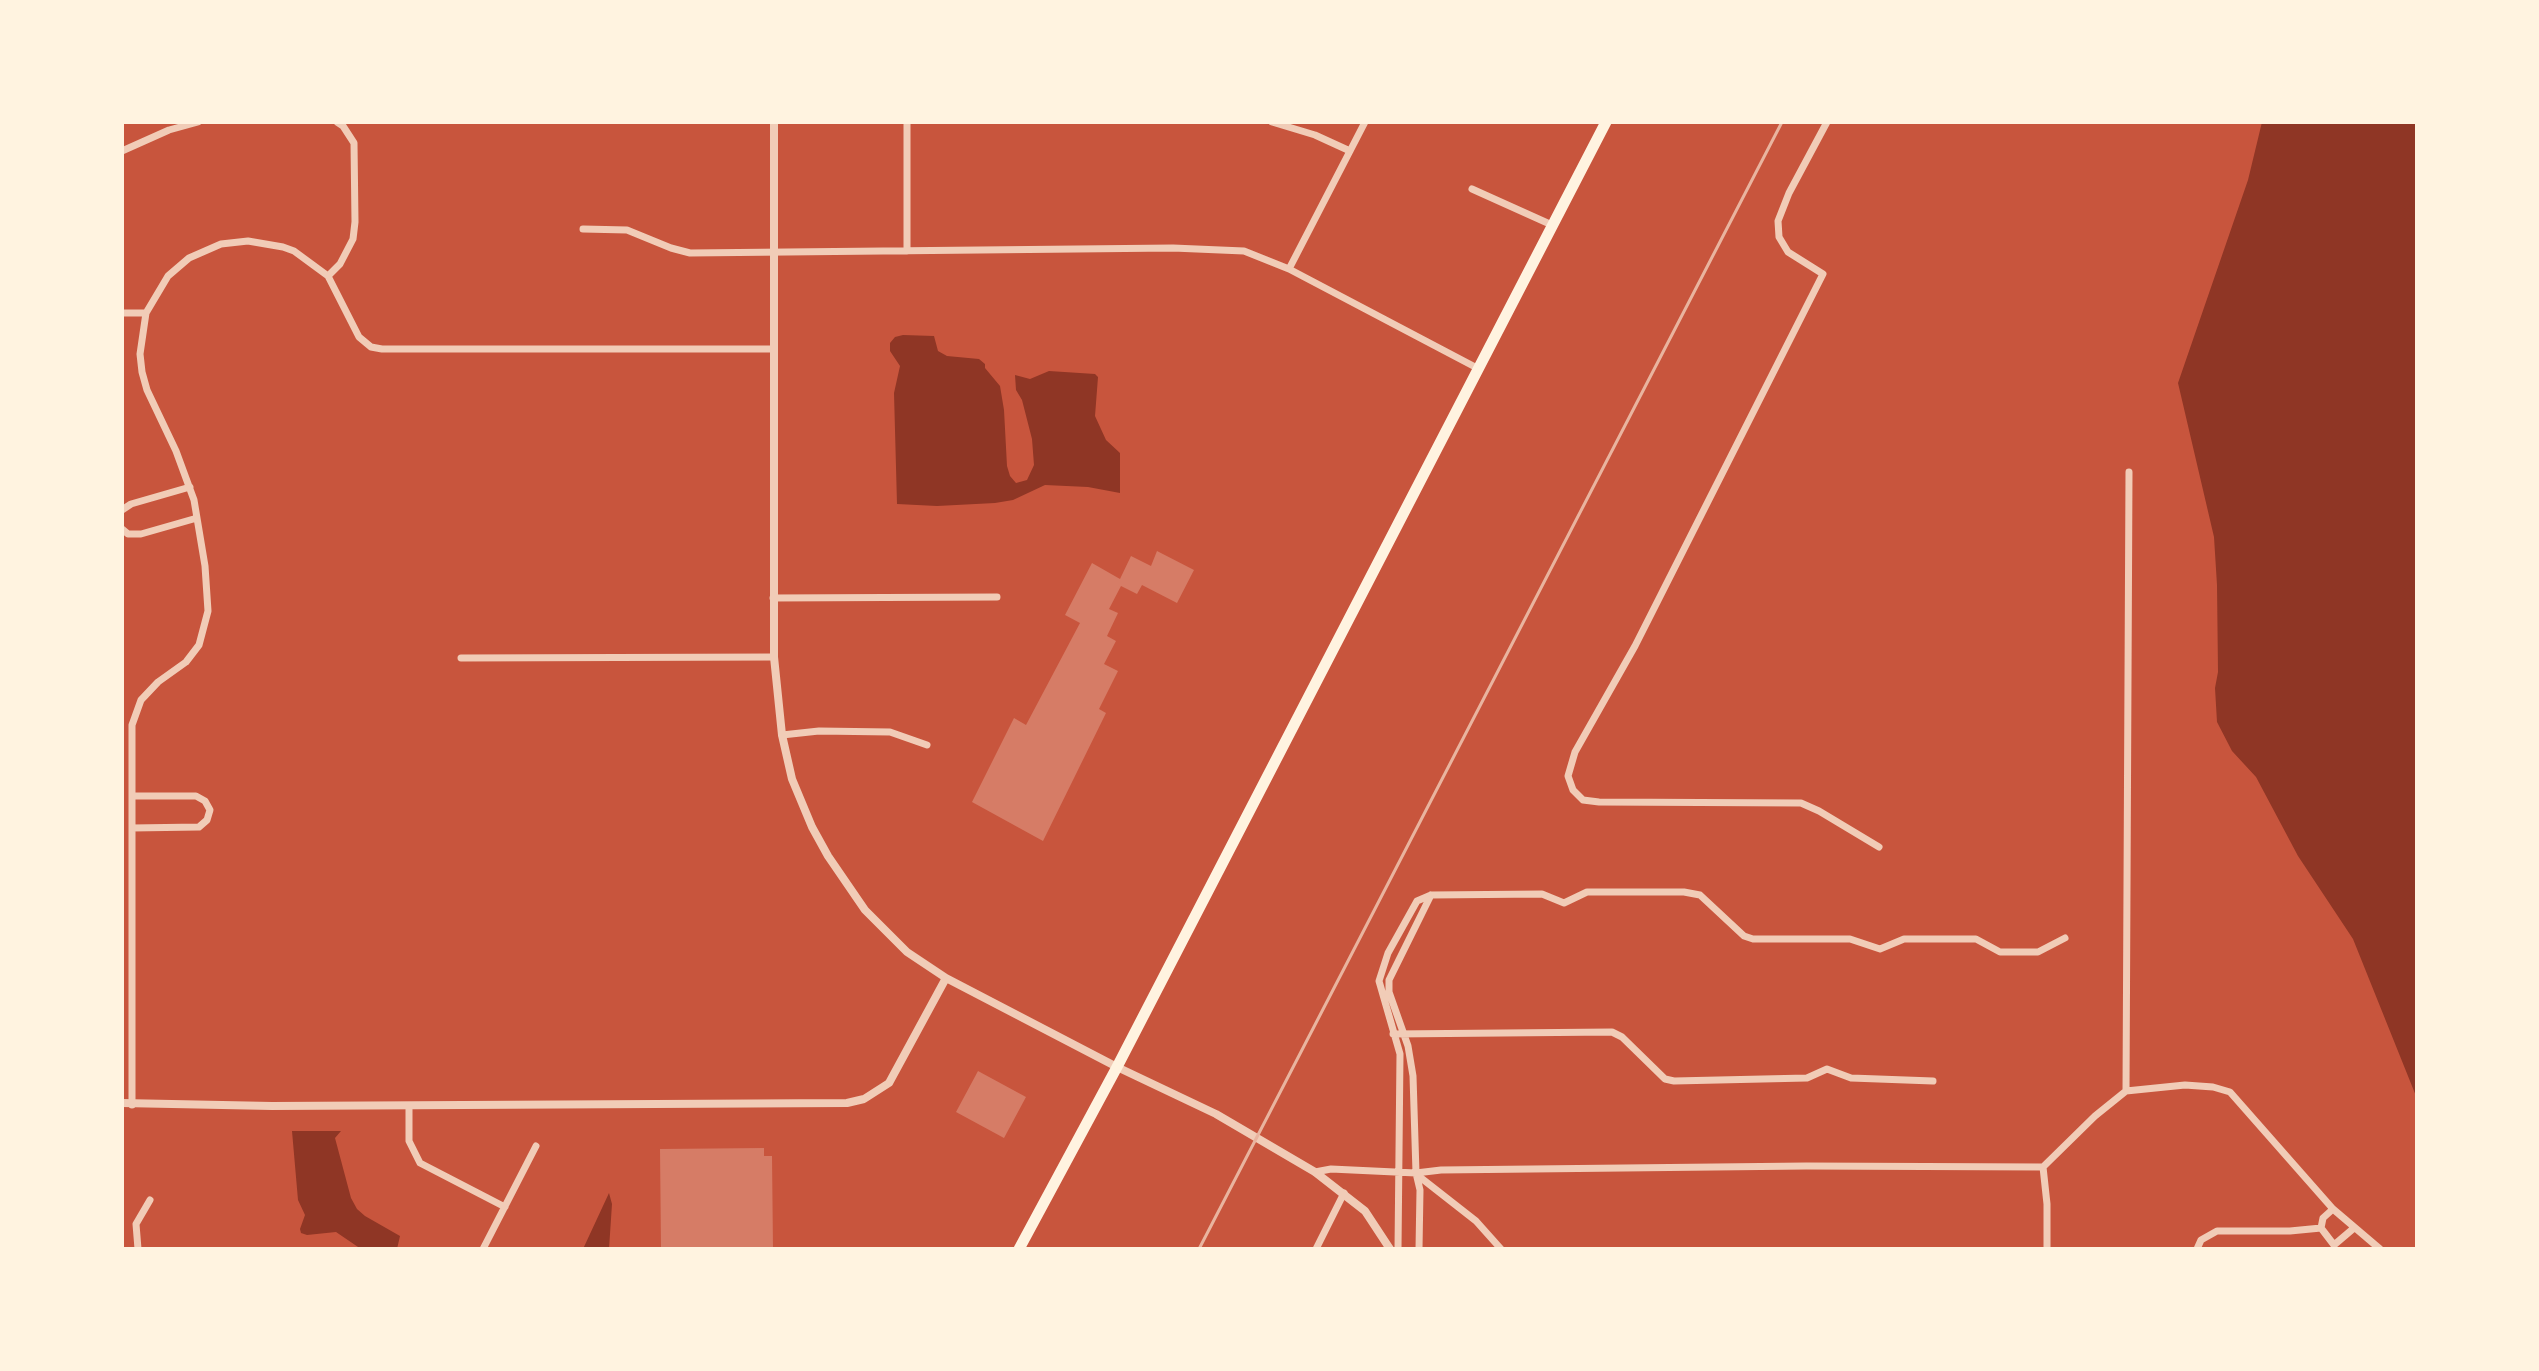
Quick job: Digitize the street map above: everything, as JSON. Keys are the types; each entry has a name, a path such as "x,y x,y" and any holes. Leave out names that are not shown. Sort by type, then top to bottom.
{"main road":[{"path":"1019,1249 1117,1067 1606,122"}],"street":[{"path":"122,151 169,130 198,122"},
{"path":"328,276 347,252 353,239 355,222 354,143 337,122"},
{"path":"774,122 774,657 782,735 792,779 812,827 852,893 890,937 946,978 1117,1067 1216,1114 1315,1172 1365,1211 1390,1249"},
{"path":"907,122 907,251"},
{"path":"1272,122 1315,135 1350,151"},
{"path":"1289,269 1365,122"},
{"path":"1827,122 1789,193 1778,221 1779,237 1788,252 1823,274 1635,646 1575,752 1568,776 1573,790 1583,800 1599,802 1801,803 1879,847"},
{"path":"1472,189 1552,225"},
{"path":"583,229 627,230 681,252 1227,248 1254,253 1289,269 1479,369"},
{"path":"773,349 382,349 371,347 359,337 328,276 294,251 283,247 248,241 221,244 197,254 168,276 146,313 140,354 142,372 150,398 190,487 206,575 208,611 199,645 186,662 158,682 141,700 132,725 127,1104 847,1103 864,1099 889,1083 946,978"},
{"path":"122,313 146,313"},
{"path":"2126,1091 2129,472"},
{"path":"122,510 131,504 190,487"},
{"path":"122,529 128,534 141,534 197,518"},
{"path":"773,598 997,597"},
{"path":"461,658 774,657"},
{"path":"782,735 819,731 890,732 927,745"},
{"path":"132,796 196,796 205,801 210,810 207,820 199,827 132,828"},
{"path":"1398,1249 1400,1054 1379,981 1388,953 1417,901 1431,895 1542,894 1564,903 1587,892 1693,892 1744,936 1762,940 1850,939 1880,949 1904,939 1976,939 2000,952 2038,952 2065,938"},
{"path":"1419,1249 1420,1190 1416,1173 1413,1076 1403,1032 1389,992 1389,980 1431,895"},
{"path":"1393,1034 1612,1032 1622,1037 1665,1079 1674,1081 1807,1078 1827,1069 1851,1078 1933,1081"},
{"path":"1315,1172 1331,1169 1416,1173 1441,1170 1791,1166 2043,1167 2095,1116 2126,1091 2185,1085 2213,1087 2230,1092 2333,1209 2380,1249"},
{"path":"409,1106 409,1141 420,1163 505,1207"},
{"path":"483,1249 536,1146"},
{"path":"2043,1167 2047,1249"},
{"path":"1416,1173 1476,1221 1501,1249"},
{"path":"1316,1249 1344,1193"},
{"path":"138,1249 136,1224 150,1200"},
{"path":"2333,1209 2323,1218 2321,1228 2334,1247 2354,1228"},
{"path":"2197,1249 2201,1240 2217,1231 2321,1228"}],"shaded area":[{"path":"2262,122 2417,122 2417,1109 2416,1096 2353,939 2298,856 2256,777 2232,751 2217,722 2214,537 2178,383 2248,180"},
{"path":"934,336 938,351 947,356 979,359 985,364 1000,386 1007,466 1016,483 1027,480 1034,465 1032,439 1022,400 1016,390 1015,375 1030,379 1049,371 1095,374 1098,377 1095,416 1106,440 1120,453 1120,493 1088,487 1045,485 1013,500 995,503 937,506 897,504 894,393 900,366 890,351 890,343 895,337"},
{"path":"292,1131 341,1131 335,1138 351,1198 365,1216 400,1236 397,1249 361,1249 336,1232 301,1233 305,1215 298,1200"},
{"path":"609,1193 612,1204 609,1249 583,1249"}],"building":[{"path":"1157,551 1194,570 1177,603 1142,585 1137,594 1121,586 1109,609 1118,613 1107,636 1116,641 1104,664 1118,671 1099,709 1106,713 1043,841 972,802 1014,718 1026,725 1080,623 1065,615 1092,563 1120,579 1131,556 1151,566"},
{"path":"978,1071 1026,1097 1004,1138 956,1112"},
{"path":"764,1148 764,1156 772,1156 773,1249 661,1249 660,1149"}],"railway":[{"path":"1199,1249 1782,122"}]}
